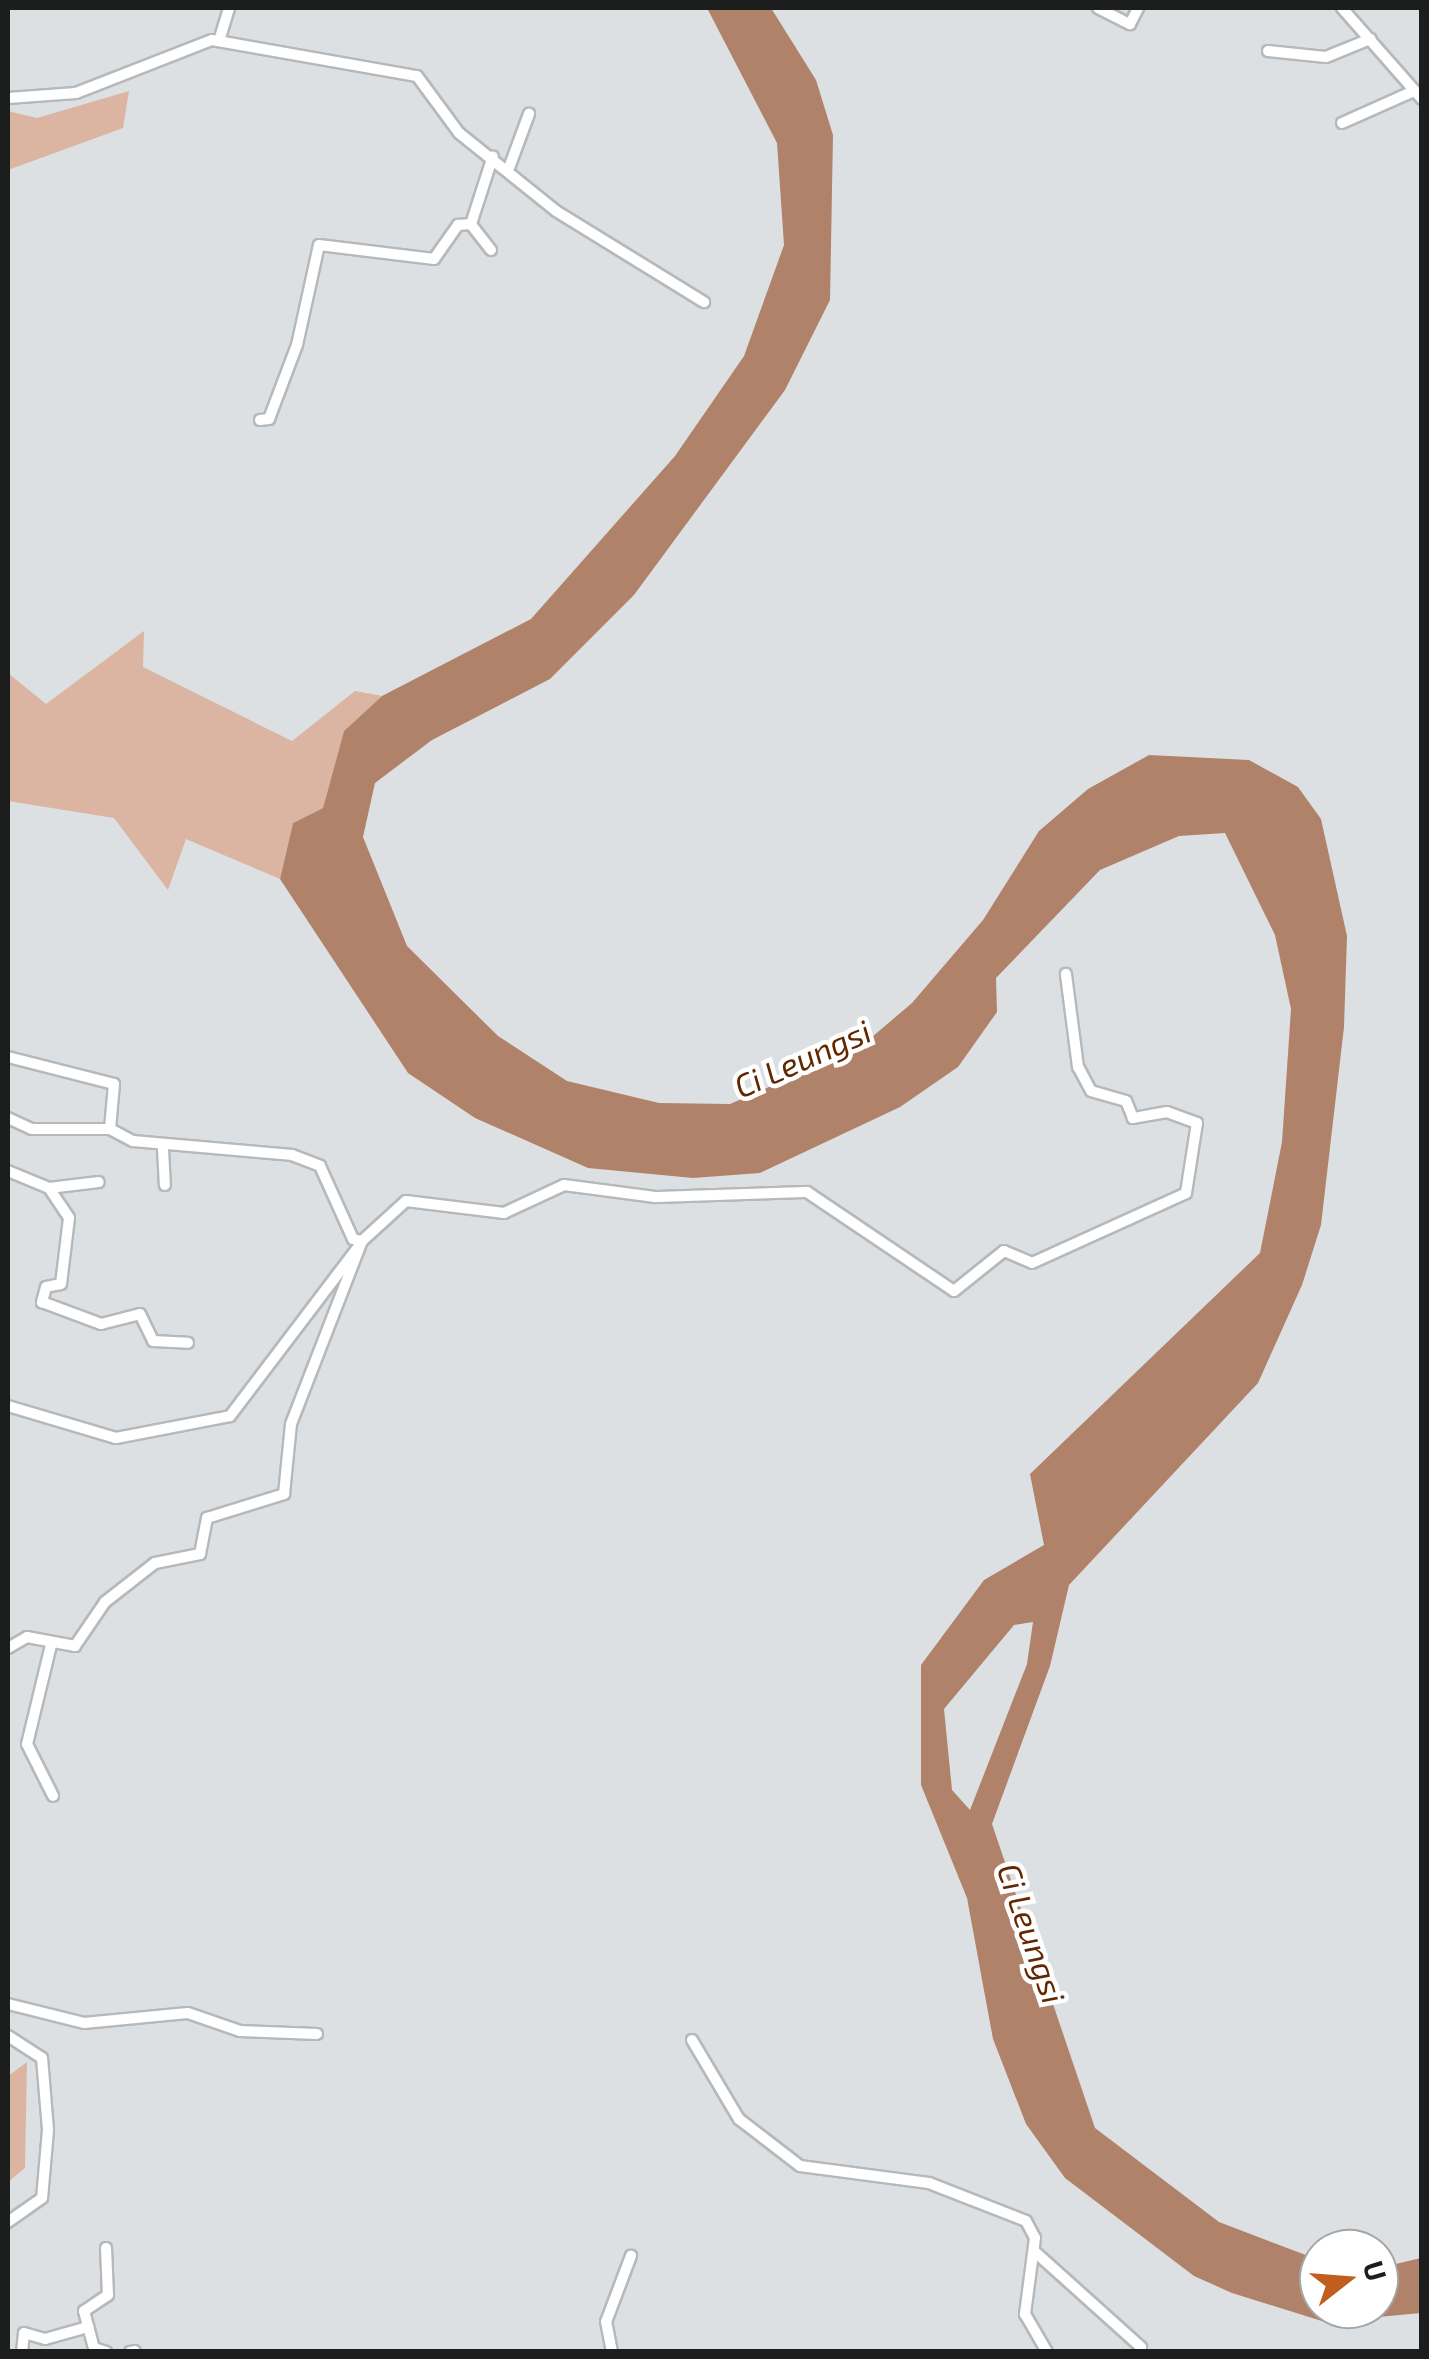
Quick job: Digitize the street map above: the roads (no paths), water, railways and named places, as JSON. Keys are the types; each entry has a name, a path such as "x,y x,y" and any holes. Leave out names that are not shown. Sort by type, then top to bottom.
{"street":[{"path":"219,41 228,8"},
{"path":"1098,8 1130,24 1138,8"},
{"path":"1342,8 1418,95 1342,123"},
{"path":"1268,51 1326,58 1370,39"},
{"path":"8,98 76,93 154,57 219,41 417,76 453,126 509,168 556,211 704,302"},
{"path":"509,168 529,114"},
{"path":"471,224 492,156"},
{"path":"471,224 491,250"},
{"path":"260,420 269,419 298,346 319,245 438,258 456,227 471,224"},
{"path":"8,1406 116,1438 230,1416 362,1241 406,1201 504,1213 564,1185 655,1196 790,1191 820,1198 949,1291 1004,1250 1044,1259 1183,1197 1197,1130 1190,1116 1132,1118 1126,1101 1091,1091 1078,1066 1066,974"},
{"path":"8,1057 114,1084 110,1129"},
{"path":"8,1128 8,1119 32,1129 110,1129 163,1149 300,1156 331,1178 346,1234 362,1241"},
{"path":"163,1149 165,1185"},
{"path":"8,1170 49,1188 99,1182"},
{"path":"49,1188 70,1224 61,1284 46,1287 42,1302 101,1324 140,1314 153,1341 188,1343"},
{"path":"8,1648 27,1636 51,1645 74,1646 90,1634 105,1602 155,1562 198,1556 208,1518 284,1494 291,1424 362,1241"},
{"path":"51,1645 27,1744 53,1796"},
{"path":"8,2004 84,2023 188,2012 240,2031 317,2034"},
{"path":"8,2036 42,2058 48,2130 42,2198 8,2222"},
{"path":"692,2040 739,2120 769,2148 839,2176 961,2191 1026,2220 1034,2251 1025,2314 1047,2352"},
{"path":"104,2351 88,2327 84,2308 108,2295 106,2248"},
{"path":"1034,2251 1142,2347"},
{"path":"612,2352 606,2322 632,2256"},
{"path":"22,2352 24,2333 45,2339 88,2327"}],"waterway":[{"path":"1033,2023 1070,2131"},
{"path":"1035,2038 1033,2074 1063,2126"},
{"name":"Ci Leungsi","path":"1399,2293 1422,2289"}]}
